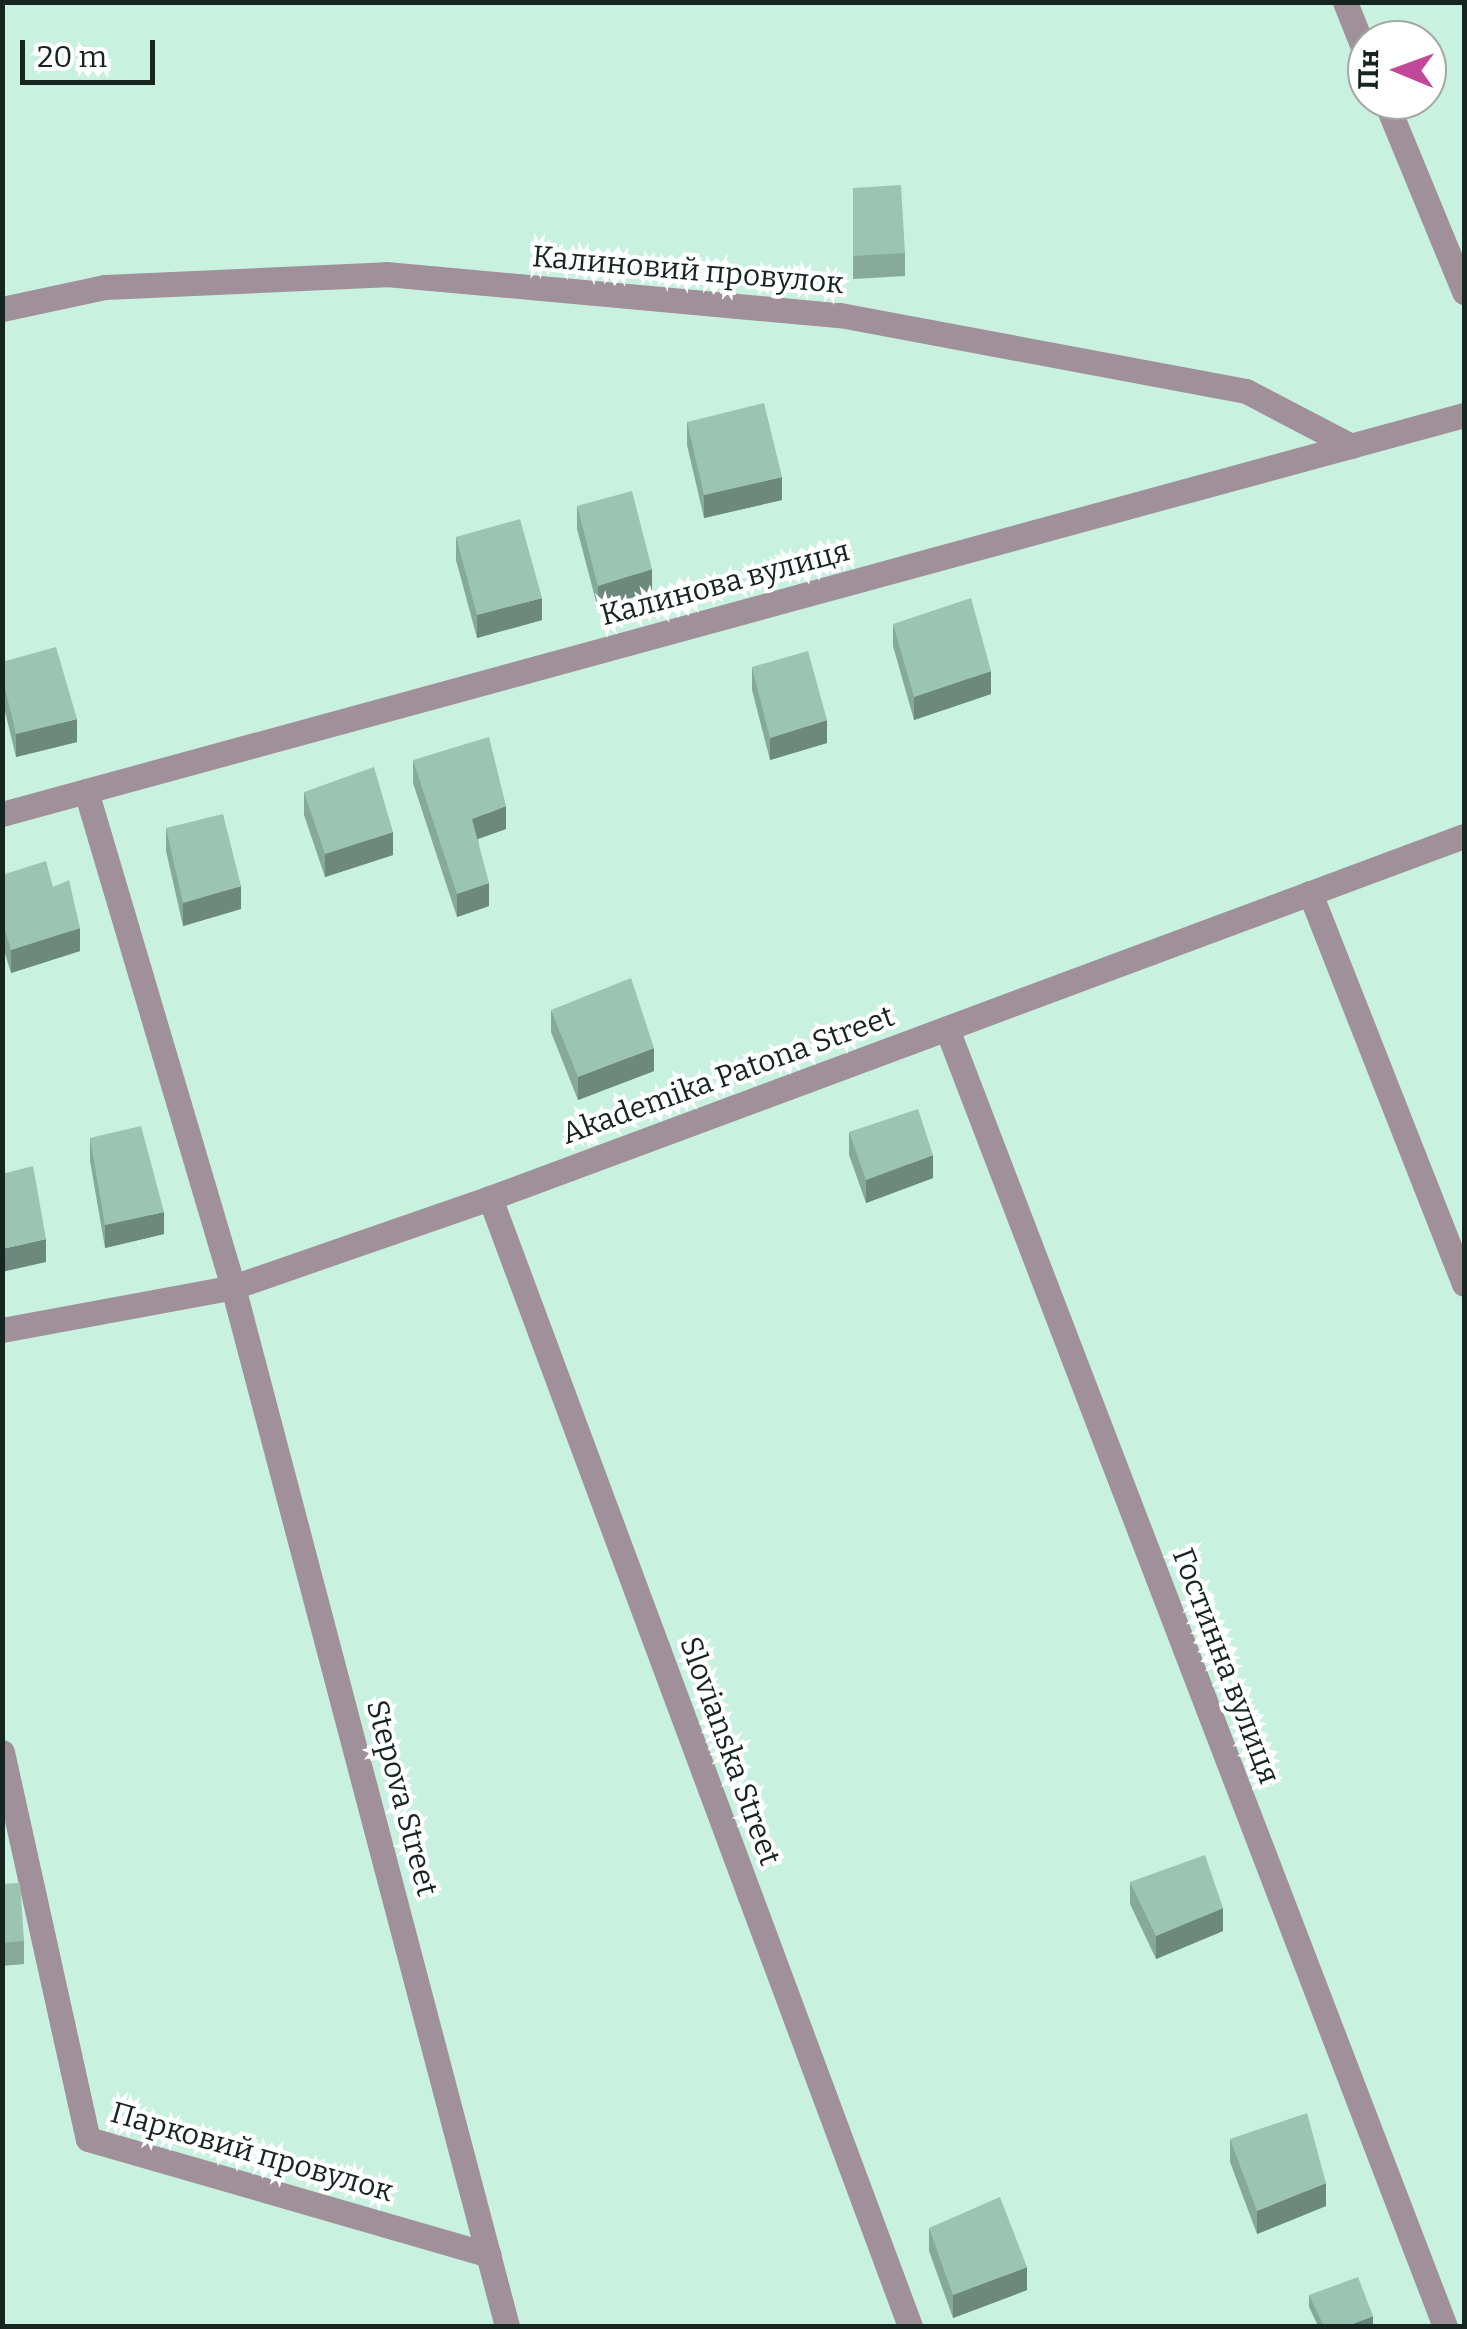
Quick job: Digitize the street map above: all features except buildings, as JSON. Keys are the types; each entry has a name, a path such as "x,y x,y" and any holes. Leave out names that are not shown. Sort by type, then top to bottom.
{"street":[{"path":"1393,120 1464,292"},
{"name":"Калиновий провулок","path":"2,310 105,287 386,274 840,315 1246,392 1351,446"},
{"name":"Калинова вулиця","path":"2,814 1464,415"},
{"name":"Stepova Street","path":"86,792 233,1288 506,2326"},
{"name":"Akademika Patona Street","path":"2,1330 233,1288 490,1198 1464,836"},
{"path":"1310,894 1464,1284"},
{"name":"Гостинна вулиця","path":"946,1028 1444,2326"},
{"name":"Slovianska Street","path":"490,1198 910,2326"},
{"name":"Парковий провулок","path":"2,1752 88,2139 489,2255"}]}
